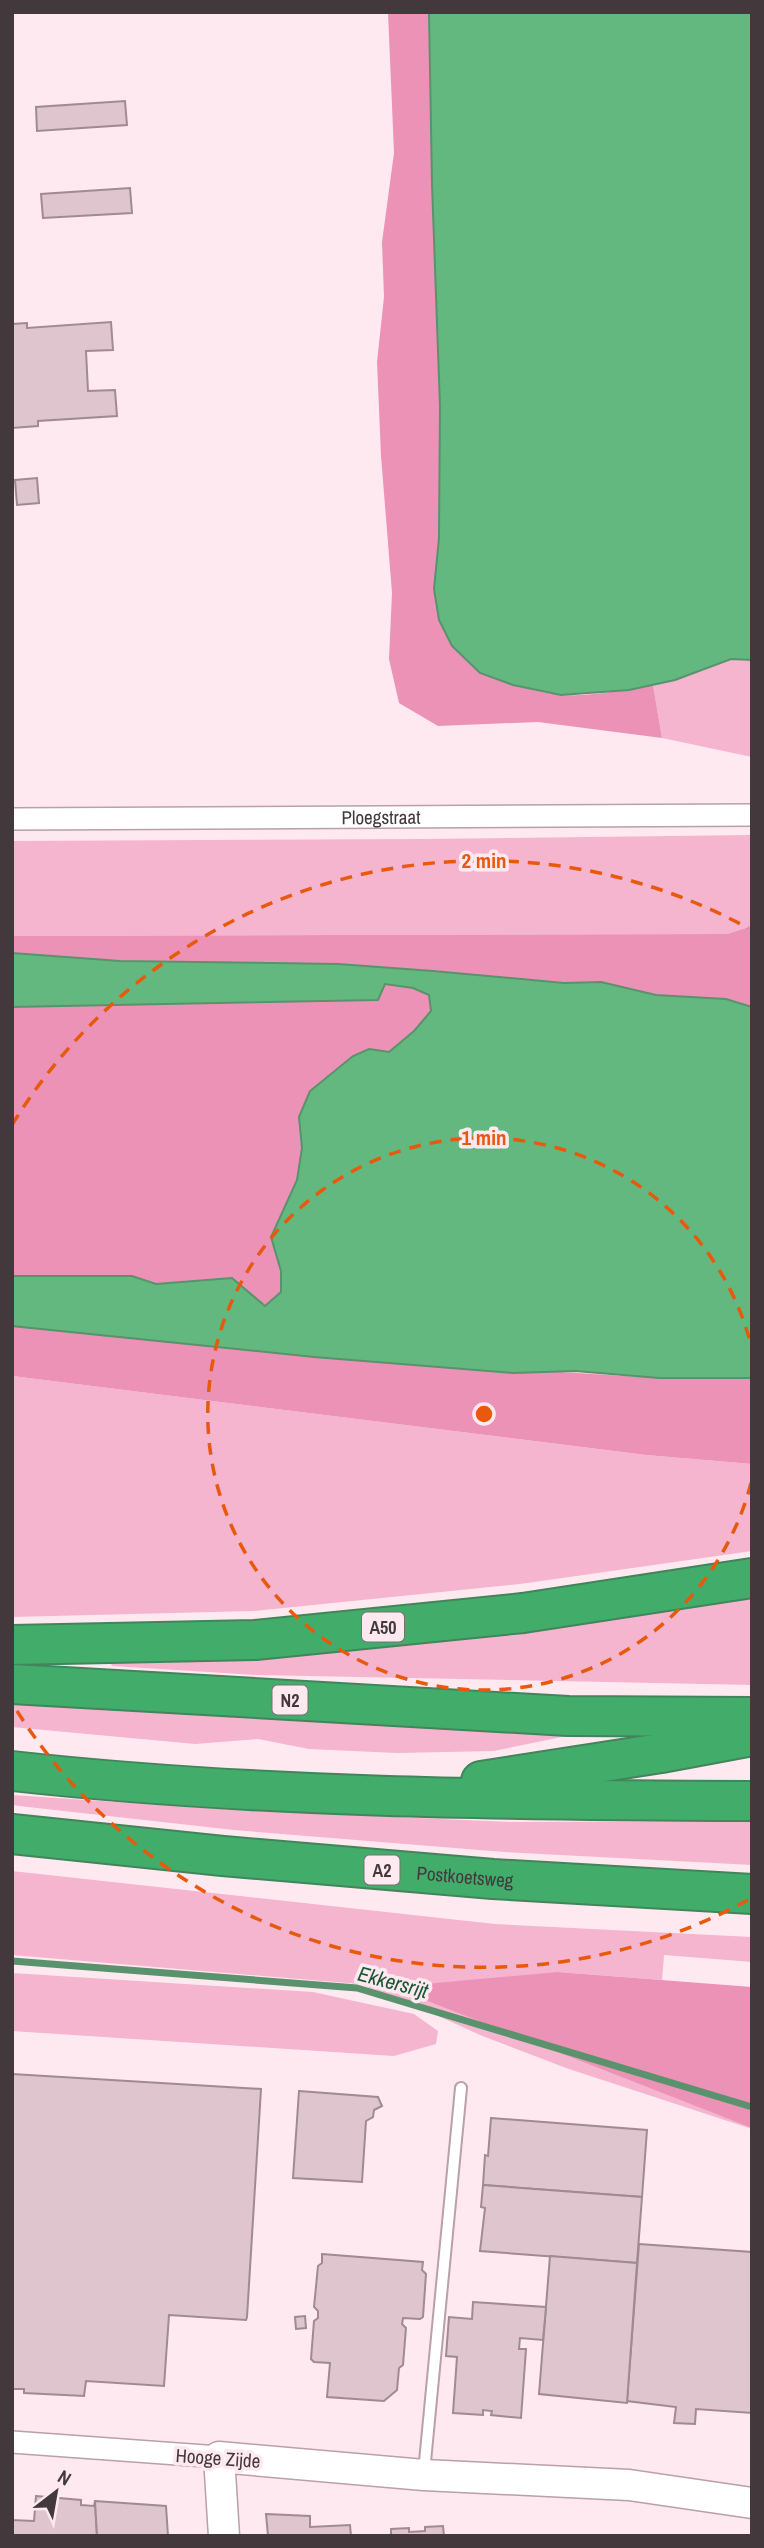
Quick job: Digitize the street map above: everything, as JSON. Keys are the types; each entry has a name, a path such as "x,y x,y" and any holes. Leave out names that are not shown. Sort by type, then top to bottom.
{"highway":[{"name":"A50","path":"12,1645 255,1640 523,1613 752,1578"},
{"name":"N2","path":"12,1684 568,1716 752,1717"},
{"path":"388,1795 661,1753 752,1736"},
{"path":"12,1771 199,1786 508,1800 752,1801"},
{"name":"Postkoetsweg","path":"12,1834 223,1856 493,1879 752,1894"}],"street":[{"name":"Ploegstraat","path":"12,819 752,815"},
{"name":"Hooge Zijde","path":"12,2442 424,2474 629,2485 752,2503"},
{"path":"219,2458 224,2536"}],"lane":[{"path":"424,2474 461,2088"}],"shaded area":[{"path":"388,12 429,12 440,406 439,538 434,589 480,673 530,689 560,695 594,694 653,685 662,738 538,722 438,726 399,703 389,659 392,593 377,362 384,297 382,242 394,153"},
{"path":"429,12 752,12 752,660 731,659 675,680 629,690 561,695 513,685 480,673 452,646 439,620 434,589 439,538 440,406"},
{"path":"731,659 752,660 752,757 662,738 653,685 675,680"},
{"path":"752,835 752,926 727,934 12,936 12,841"},
{"path":"752,926 752,1007 726,999 656,995 601,982 564,983 338,964 120,961 12,953 12,936 727,934"},
{"path":"12,953 120,961 338,964 564,983 601,982 656,995 726,999 752,1007 752,1378 659,1378 575,1371 513,1373 314,1357 12,1326 12,1276 132,1276 156,1284 232,1278 265,1306 281,1292 281,1271 271,1237 297,1180 302,1148 299,1117 310,1091 353,1056 369,1049 389,1052 414,1031 431,1011 429,995 413,988 385,984 378,1000 12,1007"},
{"path":"385,984 413,988 429,995 431,1011 414,1031 389,1052 369,1049 299,1117 302,1148 297,1180 271,1237 281,1271 281,1292 265,1306 232,1278 156,1284 132,1276 12,1276 12,1007 377,1000"},
{"path":"12,1326 314,1357 659,1378 752,1378 752,1464 646,1455 12,1376"},
{"path":"12,1376 646,1455 752,1464 752,1551 520,1584 253,1611 12,1617"},
{"path":"752,1595 752,1685 258,1675 112,1666 110,1661"},
{"path":"12,1703 253,1717 400,1720 591,1731 494,1751 397,1753 309,1749 258,1739 195,1744 12,1727"},
{"path":"12,1795 236,1810 510,1822 752,1821 752,1865 504,1852 234,1830 12,1805"},
{"path":"12,1871 495,1924 752,1937 752,1962 664,1955 662,1980 558,1972 752,2129 566,2068 359,1984 12,1955"},
{"path":"558,1972 752,1987 752,2128 392,1987"},
{"path":"12,1973 313,1992 414,2014 438,2031 436,2044 394,2056 12,2031"}],"building":[{"path":"125,101 127,125 37,131 36,107"},
{"path":"130,188 132,213 43,218 41,194"},
{"path":"111,322 113,350 86,351 88,391 115,390 117,416 38,421 38,426 12,428 12,324 27,323 27,328"},
{"path":"37,478 39,503 17,505 15,480"},
{"path":"12,2074 261,2089 247,2317 246,2320 169,2315 164,2386 86,2381 84,2396 24,2393 24,2389 12,2389"},
{"path":"299,2091 378,2097 382,2106 374,2110 373,2117 366,2121 362,2182 293,2178"},
{"path":"491,2118 647,2130 642,2197 483,2185"},
{"path":"483,2185 642,2197 637,2263 480,2251 485,2208 481,2207"},
{"path":"639,2244 752,2252 752,2413 696,2409 695,2424 674,2423 676,2407 627,2401"},
{"path":"322,2254 423,2262 422,2270 426,2274 423,2317 403,2318 402,2324 406,2328 403,2365 399,2368 397,2390 384,2401 327,2397 330,2363 314,2362 311,2359 314,2321 318,2318 318,2311 314,2307 318,2266 322,2263"},
{"path":"550,2256 637,2263 627,2403 539,2394"},
{"path":"473,2302 546,2307 543,2340 520,2338 519,2349 526,2349 521,2418 491,2415 492,2411 483,2410 483,2415 453,2413 457,2357 446,2356 449,2317 472,2319"},
{"path":"305,2316 306,2328 296,2329 295,2317"},
{"path":"36,2496 81,2500 81,2505 94,2506 95,2501 97,2536 12,2536 12,2520 34,2521"},
{"path":"95,2501 166,2506 168,2536 97,2536"},
{"path":"266,2514 310,2516 310,2527 350,2525 351,2536 268,2536"},
{"path":"443,2526 444,2536 391,2536 391,2529 409,2528 409,2532 425,2531 425,2527"}],"waterway":[{"name":"Ekkersrijt","path":"12,1961 357,1988 752,2107"}]}
